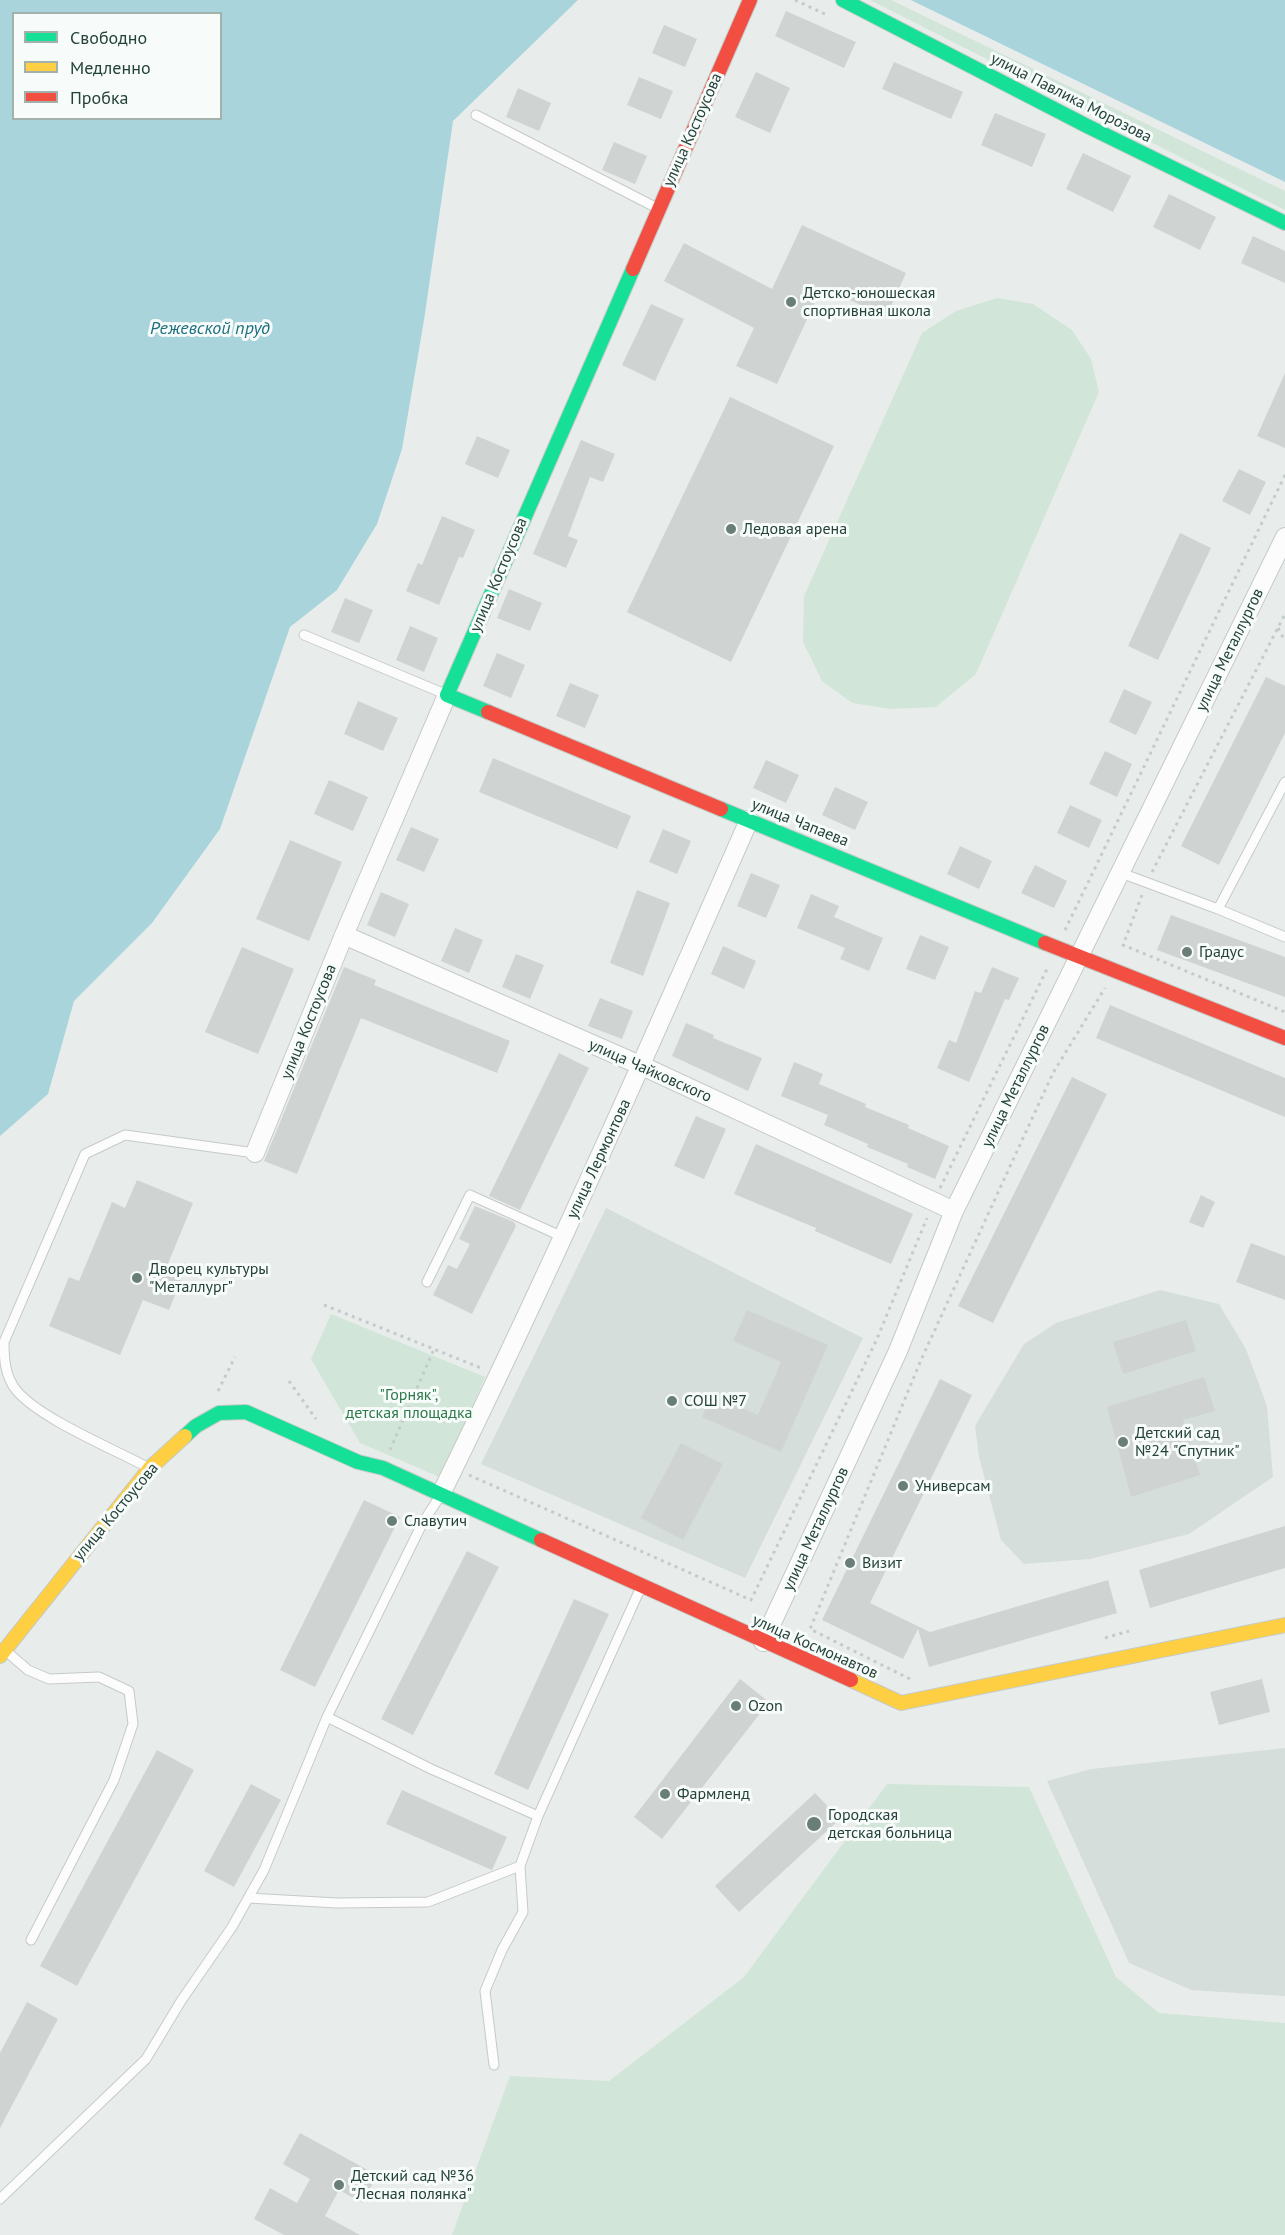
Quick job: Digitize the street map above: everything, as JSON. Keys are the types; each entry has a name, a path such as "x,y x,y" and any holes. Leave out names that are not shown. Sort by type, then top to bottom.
{"street":[{"name":"улица Костоусова","path":"255,1153 344,935 447,695 750,0"},
{"name":"улица Павлика Морозова","path":"843,0 1087,126 1285,223"},
{"name":"улица Металлургов","path":"763,1642 898,1351 954,1211 1285,537"},
{"name":"улица Чапаева","path":"447,695 704,794 749,820 1285,1038"},
{"name":"улица Лермонтова","path":"441,1494 563,1237 749,820"},
{"name":"улица Чайковского","path":"344,935 641,1066 954,1211"},
{"name":"улица Костоусова","path":"2,1653 150,1468 196,1426 219,1413 246,1412 358,1462"},
{"name":"улица Космонавтов","path":"358,1462 383,1468 901,1703 1285,1625"}],"lane":[{"path":"476,115 659,209"},
{"name":"улица Чапаева","path":"304,635 447,695"},
{"path":"1218,909 1285,782"},
{"path":"1120,873 1148,881 1285,937"},
{"path":"150,1468 38,1410 15,1389 3,1364 4,1342 85,1154 125,1135 255,1153"},
{"path":"427,1281 470,1195 563,1237"},
{"path":"0,2199 146,2059 248,1898 264,1870 327,1716 422,1524 441,1494"},
{"path":"494,2065 485,1991 502,1950 524,1912 520,1866 538,1816 642,1585"},
{"path":"2,1653 28,1670 49,1679 99,1677 129,1691 133,1724 114,1780 31,1940"},
{"path":"327,1716 431,1769 538,1816"},
{"path":"248,1898 337,1903 428,1902 520,1866"}],"path":[{"path":"1062,936 1285,475"},
{"path":"1285,614 1148,881 1123,945 1285,1012"},
{"path":"1278,628 1285,641"},
{"path":"464,1473 751,1600 876,1341 934,1202 1050,963"},
{"path":"911,1680 810,1629 921,1360 1053,1073 1107,984"},
{"path":"324,1305 486,1370"},
{"path":"388,1454 434,1349"},
{"path":"1096,1640 1129,1631"}],"shaded area":[{"name":"СОШ №7","path":"606,1208 863,1338 745,1578 481,1464"},
{"name":"Детский сад №24 \"Спутник\"","path":"1160,1290 1219,1304 1246,1349 1267,1406 1273,1477 1189,1534 1090,1559 1024,1564 1001,1540 979,1457 975,1426 1024,1344 1056,1323"},
{"path":"1285,1748 1285,1996 1191,1990 1129,1963 1047,1781 1091,1769"}],"green space":[{"path":"870,0 891,0 1285,191 1285,210"},
{"path":"997,298 1033,304 1072,330 1091,359 1099,392 976,674 936,707 891,709 852,703 822,681 803,642 804,596 922,333 956,311"},
{"name":"\"Горняк\", детская площадка","path":"331,1314 485,1377 442,1478 360,1443 311,1359"},
{"path":"887,1784 1029,1787 1116,1977 1159,2013 1285,2023 1285,2235 452,2235 510,2076 609,2081 744,1977"}],"water":[{"name":"Режевской пруд","path":"0,0 578,0 453,121 424,320 402,449 377,524 337,590 290,627 220,829 152,923 74,1001 48,1094 0,1136"},
{"path":"911,0 1285,0 1285,182 917,3"}],"building":[{"path":"786,11 856,42 844,68 775,36"},
{"path":"664,25 697,39 685,67 652,53"},
{"path":"894,62 963,92 951,119 882,89"},
{"path":"756,72 790,88 770,133 735,117"},
{"path":"639,77 673,91 661,119 627,105"},
{"path":"518,88 551,103 539,131 506,117"},
{"path":"995,113 1046,134 1032,167 981,145"},
{"path":"614,142 647,156 635,184 602,170"},
{"path":"1083,153 1131,176 1113,212 1066,189"},
{"path":"1169,194 1216,217 1200,250 1153,227"},
{"name":"Детско-юношеская спортивная школа","path":"802,225 906,273 886,317 822,287 777,384 736,366 754,328 664,281 684,243 772,289"},
{"path":"1253,236 1285,251 1285,283 1241,263"},
{"path":"651,304 684,319 655,381 622,365"},
{"path":"1285,373 1285,448 1257,436"},
{"name":"Ледовая арена","path":"730,397 834,446 731,662 627,612"},
{"path":"477,436 510,450 498,478 465,464"},
{"path":"581,440 615,454 603,482 590,477 568,536 578,540 566,568 533,554"},
{"path":"1239,469 1266,482 1250,515 1222,501"},
{"path":"442,516 475,530 463,558 459,557 439,605 406,591 418,563 422,565"},
{"path":"1180,533 1211,548 1158,660 1128,646"},
{"path":"509,589 542,603 530,631 497,618"},
{"path":"345,598 373,610 359,643 331,632"},
{"path":"410,626 438,638 424,672 396,660"},
{"path":"497,653 525,665 511,698 483,686"},
{"path":"1266,677 1285,686 1285,733 1219,865 1181,846"},
{"path":"570,683 599,695 585,728 556,716"},
{"path":"1124,689 1152,702 1136,735 1109,722"},
{"path":"358,701 398,718 383,751 344,734"},
{"path":"1105,751 1132,764 1117,797 1089,784"},
{"path":"493,758 631,816 617,849 479,792"},
{"path":"766,760 799,775 786,803 753,788"},
{"path":"329,780 368,797 353,831 314,814"},
{"path":"835,787 868,802 855,830 822,815"},
{"path":"1070,805 1102,820 1089,848 1057,833"},
{"path":"411,827 439,839 424,872 396,860"},
{"path":"663,829 691,841 677,874 649,862"},
{"path":"290,840 342,862 309,941 256,919"},
{"path":"960,846 992,861 979,889 947,874"},
{"path":"1035,865 1067,881 1054,908 1021,893"},
{"path":"751,873 780,885 766,918 737,906"},
{"path":"637,890 670,903 643,976 610,963"},
{"path":"381,892 409,904 395,937 367,925"},
{"path":"811,894 839,906 834,917 883,938 869,971 840,959 845,948 797,928"},
{"path":"1171,915 1285,957 1285,997 1157,950"},
{"path":"455,928 483,940 469,973 441,961"},
{"path":"920,935 949,947 935,980 906,969"},
{"path":"723,946 756,961 744,989 711,974"},
{"path":"242,947 294,969 258,1054 205,1032"},
{"path":"516,954 544,965 530,999 502,987"},
{"path":"344,967 376,980 374,985 510,1041 497,1073 361,1018 297,1174 264,1161"},
{"path":"992,967 1019,978 1009,1000 1005,999 969,1082 937,1068 949,1040 956,1043 975,991 981,993"},
{"path":"600,998 633,1011 622,1039 588,1026"},
{"path":"1110,1005 1285,1078 1285,1117 1096,1038"},
{"path":"686,1023 714,1035 713,1038 762,1058 748,1091 672,1056"},
{"path":"559,1053 589,1068 520,1210 489,1196"},
{"path":"794,1062 823,1074 819,1084 866,1104 865,1107 909,1125 908,1128 949,1146 935,1179 907,1167 908,1164 867,1147 868,1144 824,1125 828,1115 781,1096"},
{"path":"1072,1077 1107,1094 993,1323 958,1306"},
{"path":"696,1116 726,1129 704,1179 674,1166"},
{"path":"756,1144 913,1214 891,1264 815,1231 816,1228 734,1194"},
{"path":"137,1180 193,1203 167,1266 184,1273 169,1310 143,1300 120,1355 49,1326 69,1277 79,1281 112,1202 125,1208"},
{"path":"1201,1195 1215,1202 1203,1228 1189,1222"},
{"path":"475,1206 514,1222 516,1226 472,1314 433,1295 448,1265 457,1269 470,1244 459,1239"},
{"path":"1251,1243 1285,1256 1285,1300 1236,1282"},
{"path":"747,1310 828,1345 781,1452 702,1417 712,1394 758,1415 781,1362 733,1341"},
{"path":"1186,1320 1196,1351 1123,1374 1113,1342"},
{"path":"1204,1377 1215,1411 1183,1420 1200,1475 1131,1497 1107,1407"},
{"path":"940,1379 972,1395 870,1603 930,1632 1108,1580 1117,1613 929,1667 918,1629 903,1659 822,1620"},
{"path":"681,1443 723,1464 683,1540 641,1518"},
{"path":"364,1500 400,1517 315,1687 280,1670"},
{"path":"1285,1526 1285,1568 1150,1608 1139,1570"},
{"path":"467,1551 499,1567 413,1735 381,1719"},
{"path":"574,1599 609,1614 528,1790 494,1774"},
{"path":"740,1679 769,1702 662,1839 634,1817"},
{"path":"1262,1679 1270,1712 1219,1725 1210,1692"},
{"path":"157,1750 194,1770 77,1986 40,1966"},
{"path":"251,1784 281,1800 234,1887 204,1871"},
{"path":"402,1790 507,1837 492,1870 386,1824"},
{"path":"815,1793 840,1819 739,1912 715,1886"},
{"path":"27,2002 58,2019 0,2128 0,2053"},
{"name":"Детский сад №36 \"Лесная полянка\"","path":"300,2133 377,2175 363,2203 339,2190 325,2216 360,2235 284,2235 254,2219 270,2188 297,2203 310,2179 283,2164"}],"traffic: fast":[{"path":"843,0 1087,126 1285,223"},
{"path":"488,712 447,695 633,269"},
{"path":"721,809 1045,943"},
{"path":"185,1436 196,1426 219,1413 246,1412 358,1462 383,1468 541,1540"}],"traffic: slow":[{"path":"0,1656 150,1468 185,1436"},
{"path":"851,1680 901,1703 1285,1625"}],"traffic: jam":[{"path":"633,269 750,0"},
{"path":"488,712 721,809"},
{"path":"1045,943 1285,1038"},
{"path":"541,1540 851,1680"}],"place":[{"name":"Детско-юношеская спортивная школа","path":"791,302"},
{"name":"Ледовая арена","path":"731,529"},
{"name":"Градус","path":"1187,952"},
{"name":"Дворец культуры \"Металлург\"","path":"137,1278"},
{"name":"СОШ №7","path":"672,1401"},
{"name":"Детский сад №24 \"Спутник\"","path":"1123,1442"},
{"name":"Универсам","path":"903,1486"},
{"name":"Славутич","path":"392,1521"},
{"name":"Визит","path":"850,1563"},
{"name":"Ozon","path":"736,1706"},
{"name":"Фармленд","path":"665,1794"},
{"name":"Городская детская больница","path":"814,1824"},
{"name":"Детский сад №36 \"Лесная полянка\"","path":"339,2185"}]}
